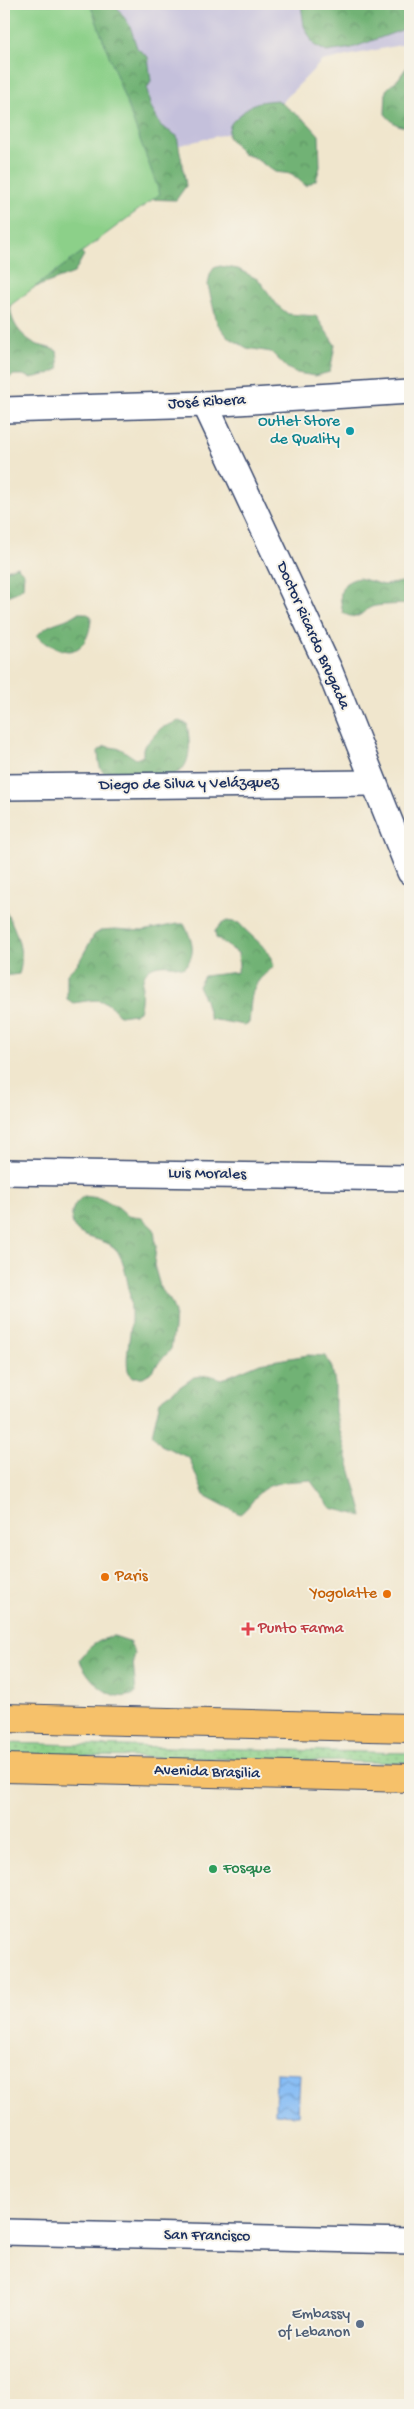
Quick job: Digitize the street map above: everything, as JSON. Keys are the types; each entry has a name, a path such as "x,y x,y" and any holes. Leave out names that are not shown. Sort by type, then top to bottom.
{"main road":[{"path":"4,1718 410,1728"},
{"name":"Avenida Brasilia","path":"4,1768 410,1778"}],"street":[{"name":"José Ribera","path":"4,410 205,404 410,391"},
{"name":"Doctor Ricardo Brugada","path":"205,404 329,669 410,872"},
{"name":"Diego de Silva y Velázquez","path":"4,787 374,783"},
{"name":"Luis Morales","path":"4,1172 410,1178"},
{"name":"San Francisco","path":"4,2232 410,2241"}],"shaded area":[{"path":"96,4 406,4 410,18 410,43 322,61 259,126 151,152"}],"green space":[{"path":"4,4 90,4 160,194 4,310"},
{"path":"65,4 115,4 130,26 137,48 148,57 151,81 147,89 150,105 161,126 177,136 186,186 176,200 142,199"},
{"path":"301,4 410,4 410,27 352,48 327,52 314,45 304,26"},
{"path":"410,62 410,126 402,126 393,122 385,114 386,90 399,78"},
{"path":"277,100 307,122 319,135 320,167 316,180 306,186 292,174 275,172 253,157 243,154 228,137 231,124 253,104"},
{"path":"74,245 84,255 74,273 25,291 11,301 12,315 17,328 32,342 57,351 59,369 49,374 31,378 23,375 14,375 4,381 4,247"},
{"path":"220,266 238,269 259,280 278,306 288,314 316,316 335,345 330,372 315,376 297,373 287,368 271,352 247,348 228,337 217,323 208,285 210,274 214,268"},
{"path":"17,566 24,573 23,587 17,592 4,597 4,571"},
{"path":"359,578 384,585 402,582 410,586 410,604 375,606 354,617 343,613 342,590 347,583"},
{"path":"78,613 85,613 91,616 89,631 83,644 78,648 72,651 65,651 46,643 37,636 47,627"},
{"path":"179,721 187,724 189,747 186,763 176,773 164,775 134,772 111,776 102,771 98,751 105,746 121,749 136,759 143,756 143,748 161,728"},
{"path":"4,909 12,923 18,940 21,966 19,974 4,976"},
{"path":"227,921 239,923 264,948 272,959 274,966 261,978 254,988 251,998 249,1023 244,1025 210,1019 205,1000 198,986 204,976 237,972 239,966 238,953 216,938 215,931 221,924"},
{"path":"184,924 189,936 192,947 191,958 183,968 173,965 161,965 147,971 143,980 139,1011 134,1014 120,1016 109,1005 99,1000 73,1003 67,999 67,974 79,962 94,935 102,930 142,931"},
{"path":"84,1196 99,1198 118,1207 128,1216 142,1218 154,1229 156,1247 154,1265 161,1290 170,1300 175,1312 174,1328 171,1349 150,1373 143,1377 131,1377 128,1370 127,1358 131,1326 131,1304 126,1276 118,1252 105,1242 82,1234 76,1230 73,1223 73,1208"},
{"path":"308,1355 326,1356 332,1368 335,1384 335,1412 363,1516 331,1508 310,1480 283,1482 269,1486 263,1489 240,1514 204,1495 189,1458 161,1445 152,1434 160,1401 194,1377 209,1375 222,1379 260,1363"},
{"path":"114,1636 129,1641 135,1654 133,1661 136,1693 127,1696 111,1694 103,1689 89,1676 80,1661 94,1644"},
{"path":"4,1743 410,1753 410,1763 4,1754"}],"water":[{"path":"276,2073 300,2074 298,2115 275,2114"}],"place":[{"name":"Outlet Store de Quality","path":"350,431"},
{"name":"Paris","path":"105,1577"},
{"name":"Yogolatte","path":"387,1594"},
{"name":"Punto Farma","path":"248,1629"},
{"name":"Fosque","path":"213,1869"},
{"name":"Embassy of Lebanon","path":"360,2324"}]}
